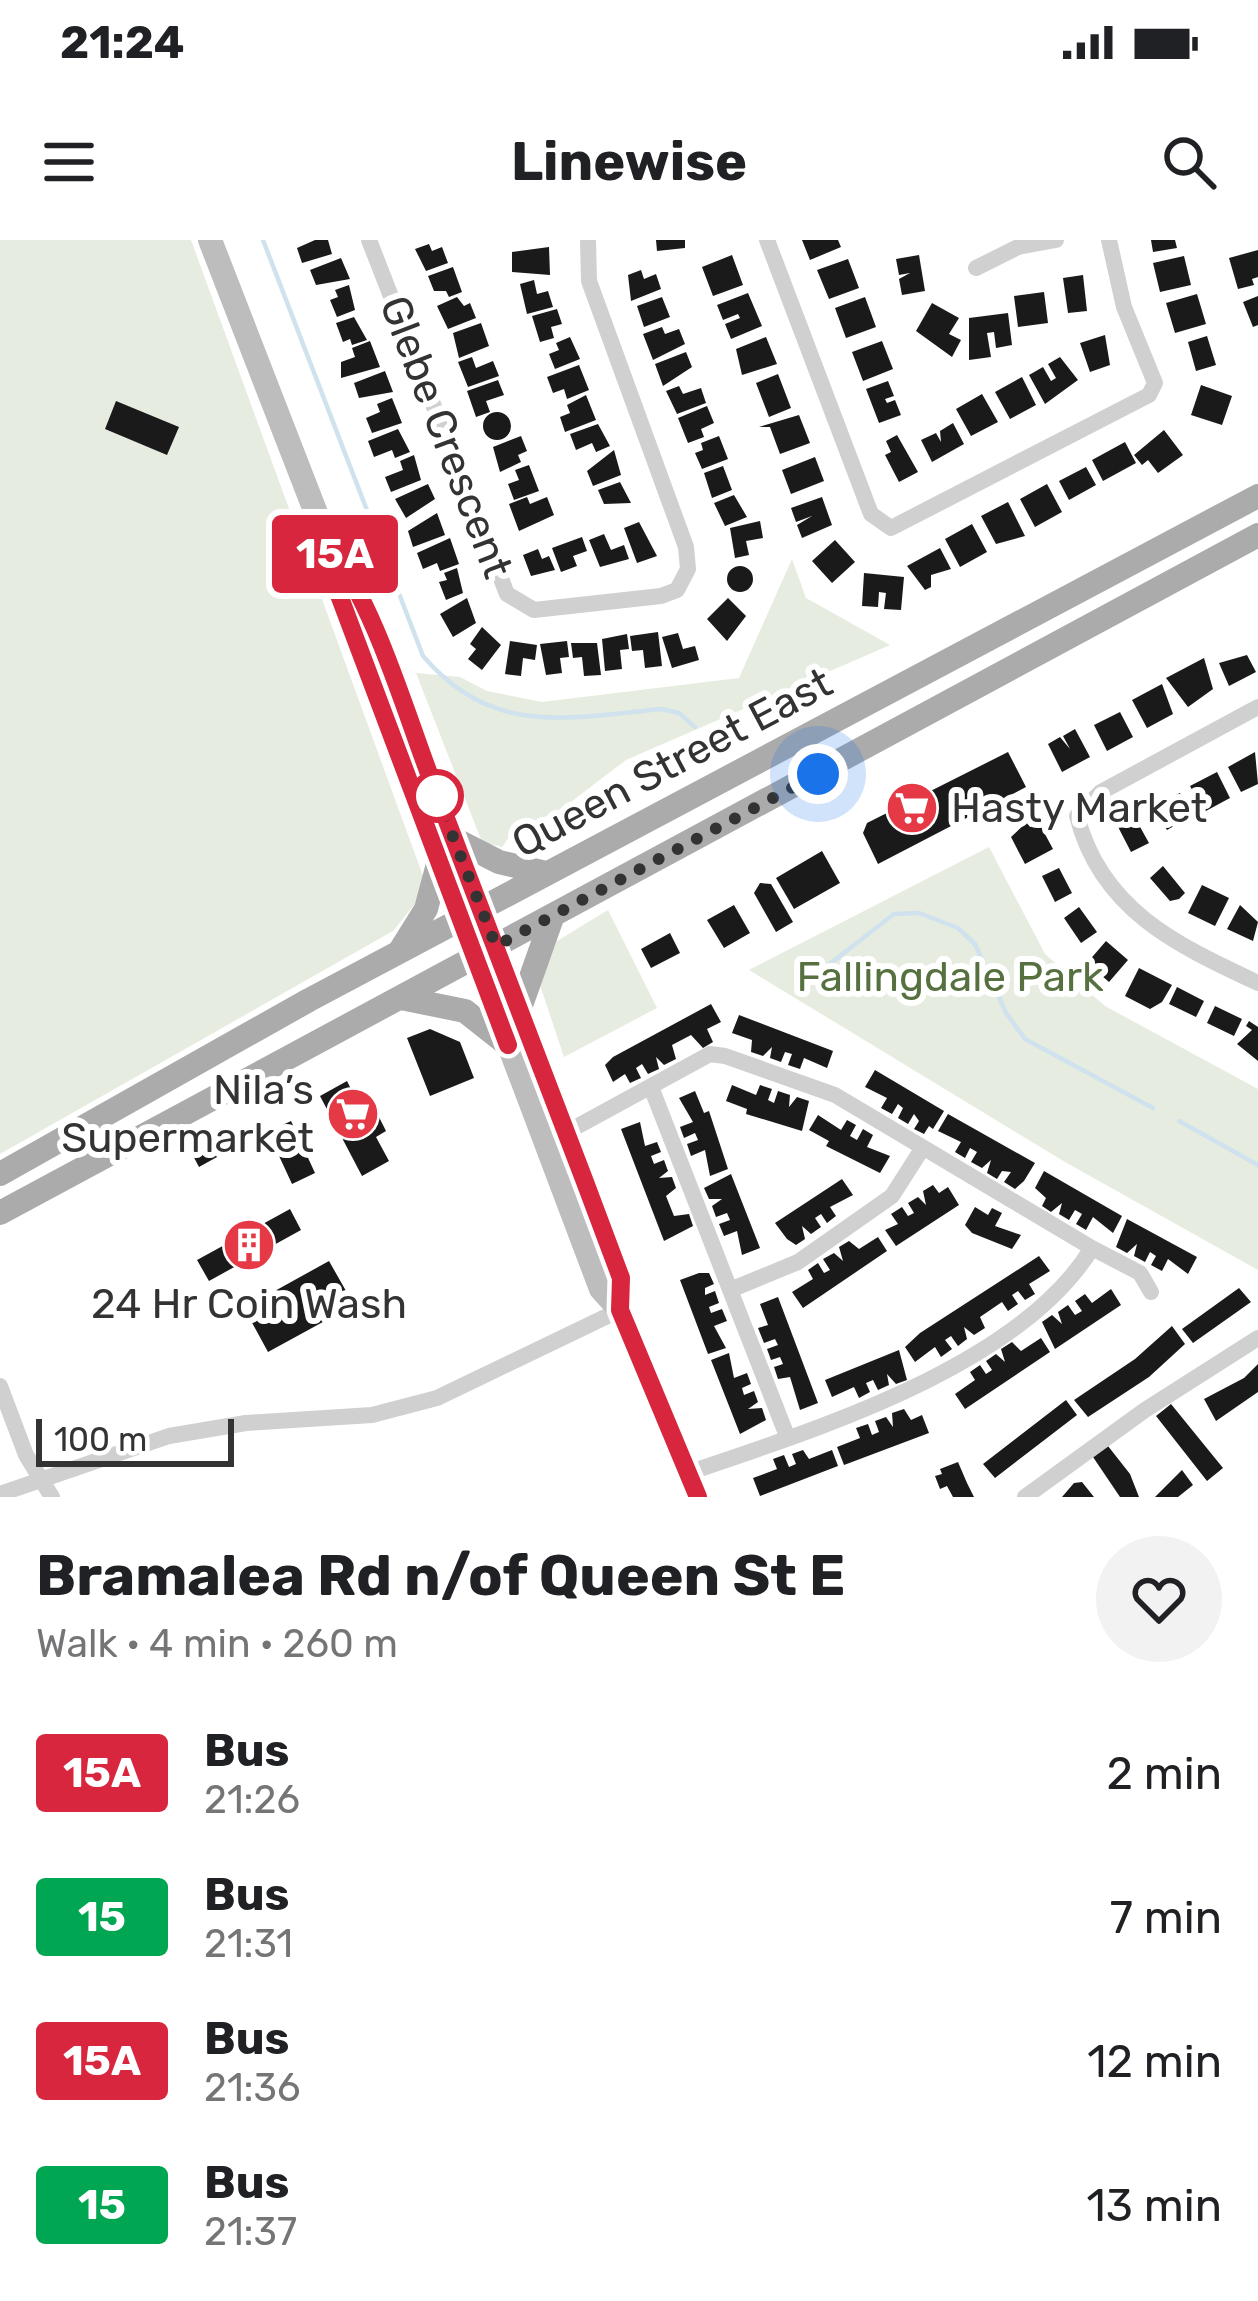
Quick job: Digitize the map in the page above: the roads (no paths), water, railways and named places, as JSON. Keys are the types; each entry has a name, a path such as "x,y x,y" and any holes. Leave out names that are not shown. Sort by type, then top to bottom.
{"main road":[{"path":"210,240 328,544 344,565 454,838 508,1045 601,1289 620,1310 698,1497"},
{"name":"Queen Street East","path":"0,1174 546,873 1258,496"},
{"name":"Queen Street East","path":"0,1213 1258,535"},
{"path":"328,544 330,571 438,864 471,914"},
{"path":"454,838 499,862 546,873"},
{"path":"400,952 426,909 438,864"},
{"path":"520,1008 553,916"},
{"path":"485,952 520,1008 567,1132 621,1278 620,1310"},
{"path":"401,998 465,1011 508,1045"}],"street":[{"name":"Glebe Crescent","path":"369,240 507,594 534,610 662,596 677,590 688,568 686,547 589,281 588,240"},
{"path":"767,240 871,514 891,528 1149,395 1155,382 1124,307 1109,240"},
{"path":"976,268 1018,247 1056,240"},
{"path":"1258,707 1101,792 1077,816 1112,893 1184,948 1258,983"},
{"path":"567,1132 710,1054 725,1056 836,1095 1139,1273 1151,1292"},
{"path":"651,1088 787,1436"},
{"path":"730,1291 798,1262 892,1196 922,1149"},
{"path":"688,1473 918,1390 1066,1289 1092,1248"},
{"path":"0,1494 169,1436 247,1423 372,1415 437,1398 620,1310"},
{"path":"1025,1497 1144,1409 1258,1338"},
{"path":"0,1386 52,1497"}],"waterway":[{"path":"263,240 423,656 449,682 504,711 563,718 661,709 679,713 695,727"},
{"path":"805,983 894,914 919,913 958,928 975,944 1006,1013 1025,1039 1153,1108"},
{"path":"1179,1121 1258,1165"}],"place":[{"name":"Hasty Market","path":"912,808"},
{"name":"Nila’s Supermarket","path":"353,1114"},
{"name":"24 Hr Coin Wash","path":"249,1245"}],"park label":[{"name":"Fallingdale Park","path":"950,977"}]}
